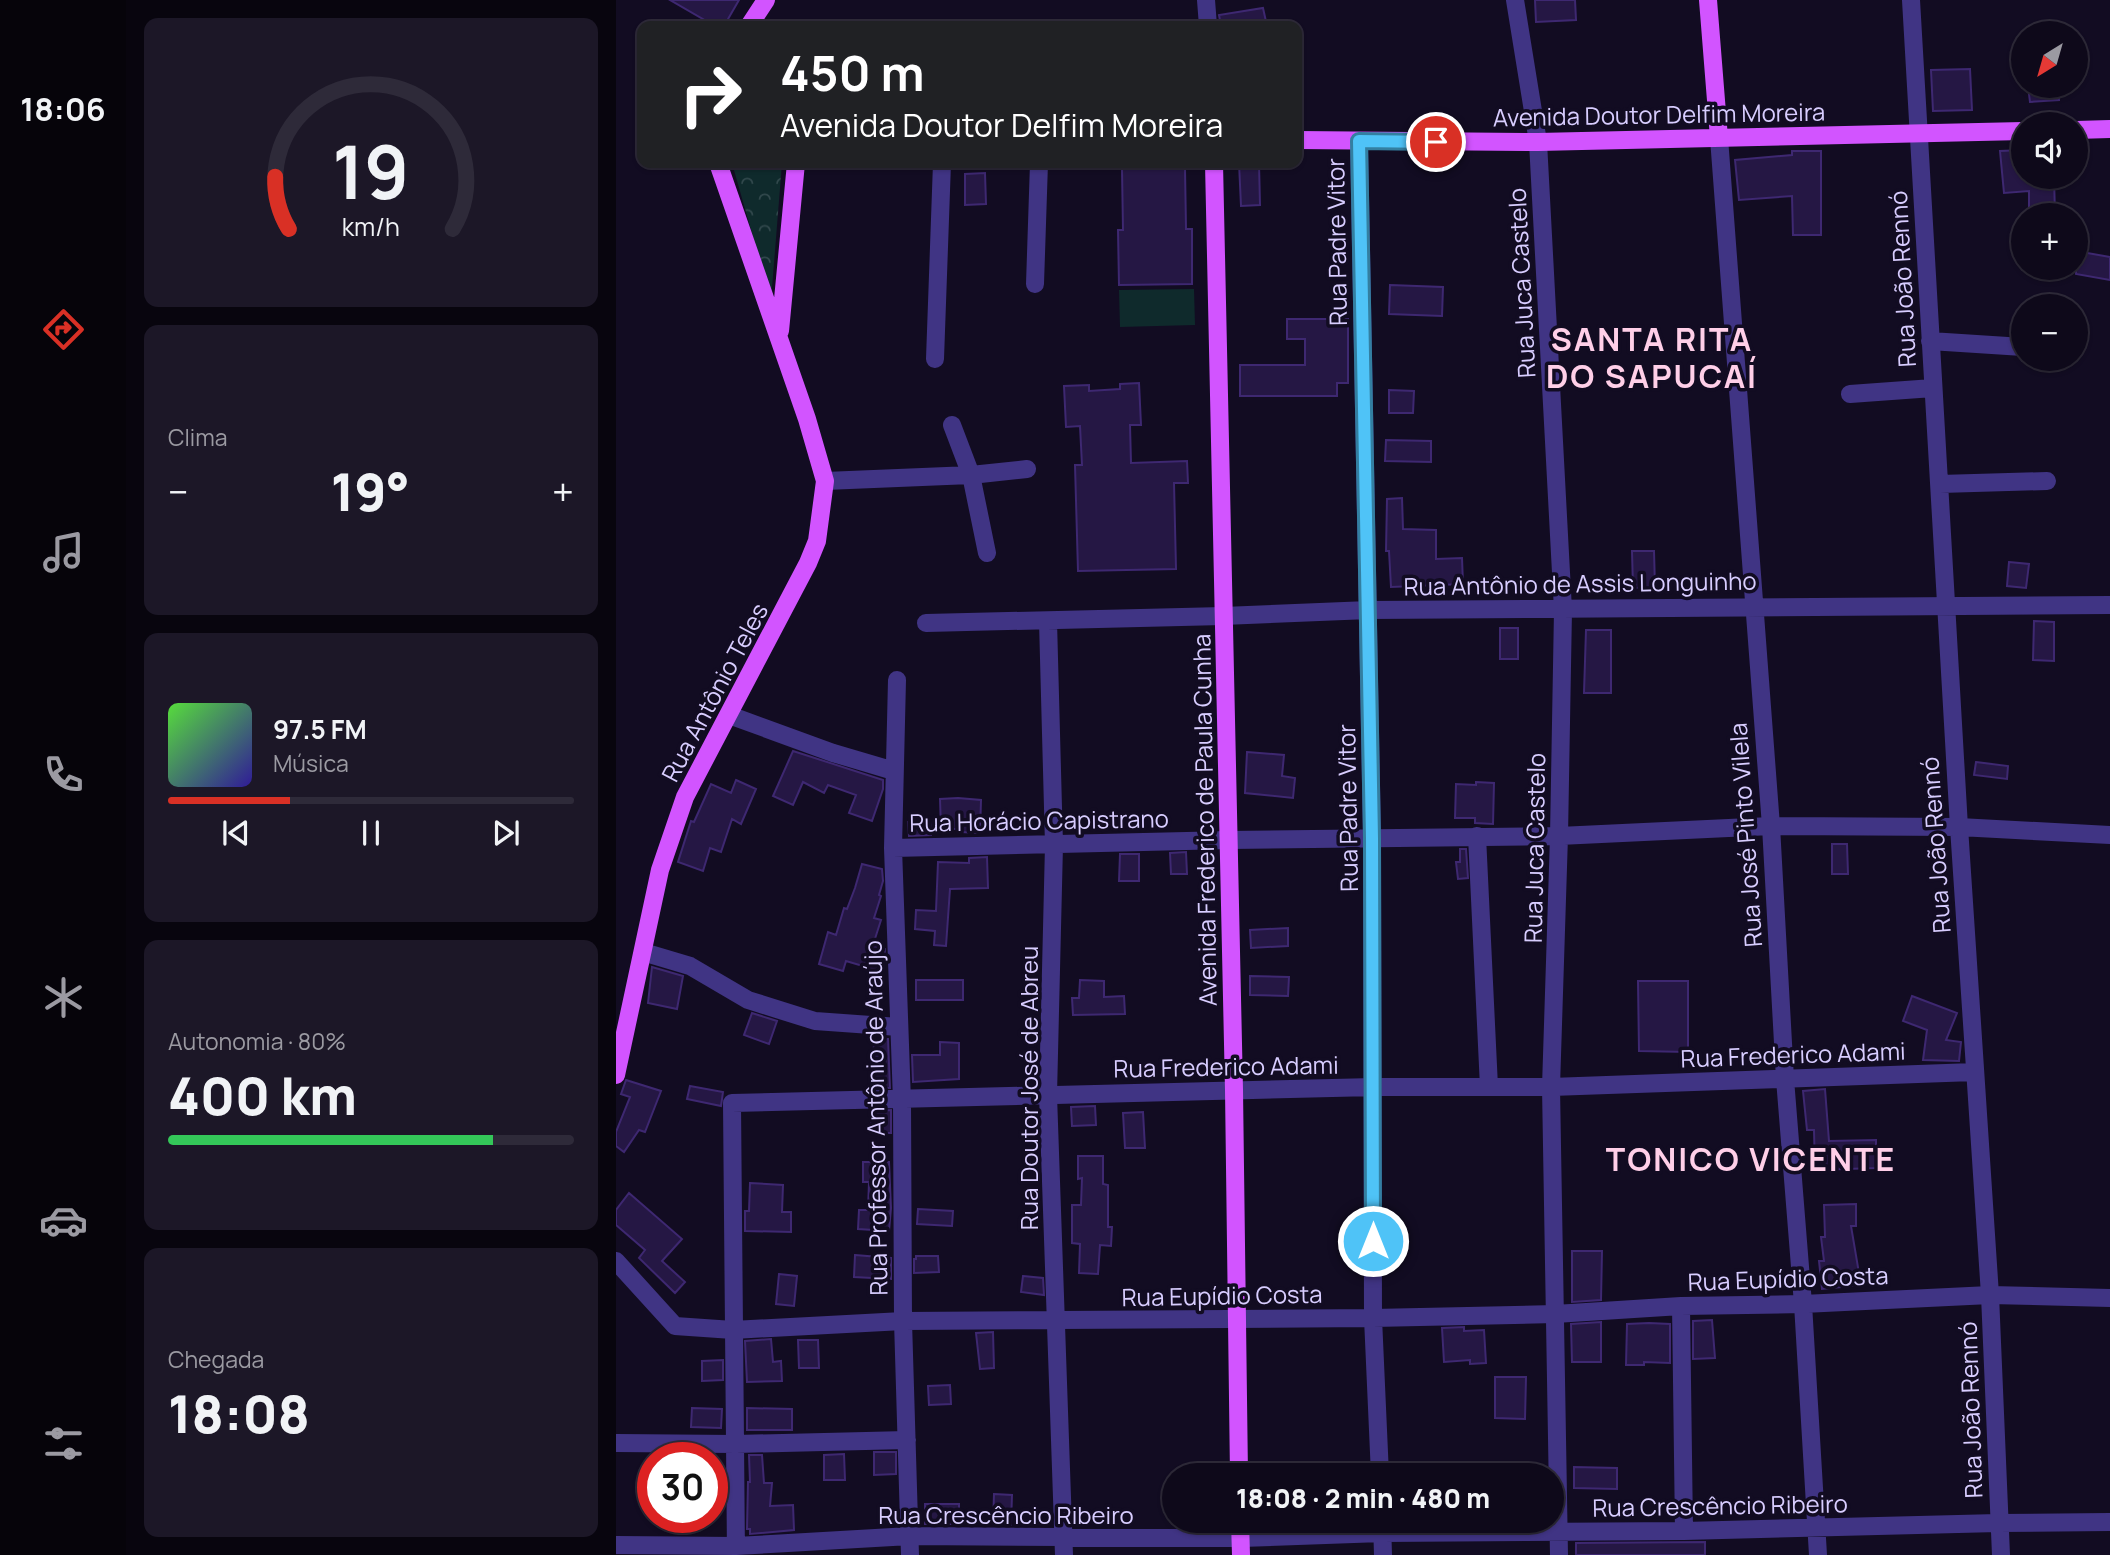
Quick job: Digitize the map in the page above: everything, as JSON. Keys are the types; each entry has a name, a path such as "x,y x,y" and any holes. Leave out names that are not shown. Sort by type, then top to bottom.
{"main road":[{"path":"752,21 766,0"},
{"path":"1708,0 1719,138"},
{"path":"2088,130 2110,129"},
{"name":"Avenida Doutor Delfim Moreira","path":"1302,140 1538,142 2011,131"},
{"name":"Rua Antônio Teles","path":"616,1075 660,870 685,797 808,563 817,541 825,481 780,338 720,168"},
{"name":"Rua Antônio Teles","path":"780,338 796,168"},
{"name":"Avenida Frederico de Paula Cunha","path":"1214,168 1234,1090 1239,1463"}],"street":[{"path":"1206,0 1208,21"},
{"name":"Rua Juca Castelo","path":"1515,0 1538,142 1563,610 1551,1087 1558,1463"},
{"name":"Rua João Rennó","path":"1911,0 1945,605 1990,1295 2001,1555"},
{"name":"Rua José Pinto Vilela","path":"1719,138 1771,826 1785,1079 1803,1304 1818,1555"},
{"name":"Rua Padre Vitor","path":"1359,141 1372,838 1373,1318 1379,1463"},
{"path":"935,359 942,168"},
{"path":"1035,284 1039,168"},
{"path":"1930,341 2011,346"},
{"path":"1850,394 1933,388"},
{"path":"952,425 971,475 987,554"},
{"path":"825,481 971,475 1027,469"},
{"path":"1940,484 2047,481"},
{"name":"Rua Antônio de Assis Longuinho","path":"926,623 1369,610 2110,605"},
{"name":"Rua Doutor José de Abreu","path":"1048,621 1054,845 1048,1096 1064,1555"},
{"name":"Rua Professor Antônio de Araújo","path":"897,680 893,848 902,1101 903,1321 910,1555"},
{"path":"729,715 833,753 894,771"},
{"name":"Rua Horácio Capistrano","path":"893,848 1559,836 1771,826 1959,827 2110,835"},
{"path":"1478,836 1489,1087"},
{"path":"643,951 690,966 748,1000 815,1021 899,1027"},
{"name":"Rua Frederico Adami","path":"733,1331 732,1103 902,1101 1374,1087 1551,1087 1974,1072"},
{"name":"Rua Eupídio Costa","path":"616,1261 675,1326 733,1331 903,1321 1373,1318 1555,1314 1681,1306 1803,1304 1990,1295 2110,1298"},
{"path":"1681,1306 1684,1531"},
{"path":"733,1331 736,1551"},
{"path":"616,1443 736,1444 907,1440"},
{"name":"Rua Crescêncio Ribeiro","path":"1564,1531 1815,1529 2110,1522"},
{"name":"Rua Crescêncio Ribeiro","path":"616,1545 736,1551 910,1536 1241,1538 1305,1533"},
{"path":"1382,1533 1383,1555"},
{"name":"Rua Juca Castelo","path":"1559,1533 1559,1555"}],"green space":[{"path":"733,168 782,168 771,300"},
{"path":"1194,289 1195,325 1120,327 1119,290"}],"building":[{"path":"670,0 739,0 727,21 706,21"},
{"path":"1535,0 1575,0 1576,20 1536,22"},
{"path":"1263,8 1266,21 1220,21 1219,15"},
{"path":"1970,69 1972,110 1933,111 1931,70"},
{"path":"2030,98 2059,98 2059,100 2030,102"},
{"path":"1792,151 1821,151 1821,235 1793,235 1792,196 1739,200 1735,160 1792,155"},
{"path":"2000,151 2011,151 2011,189 2054,189 2055,203 2029,203 2029,191 2004,193"},
{"path":"1185,168 1186,229 1192,229 1192,284 1119,285 1118,230 1123,230 1122,169"},
{"path":"1239,168 1259,168 1260,205 1241,206"},
{"path":"985,173 986,204 965,205 965,174"},
{"path":"2088,253 2110,257 2110,280 2088,276"},
{"path":"1390,285 1443,287 1442,316 1389,314"},
{"path":"1287,319 1348,319 1348,383 1337,383 1337,396 1240,396 1240,365 1305,365 1305,339 1287,339"},
{"path":"1139,383 1141,425 1130,425 1131,463 1187,461 1188,483 1174,483 1176,569 1078,571 1075,465 1082,465 1080,426 1066,427 1064,386 1089,385 1089,391 1120,389 1120,384"},
{"path":"1389,390 1414,391 1413,413 1389,413"},
{"path":"1386,440 1431,441 1431,462 1385,461"},
{"path":"1402,498 1403,529 1436,530 1436,559 1462,558 1463,584 1391,587 1389,551 1386,551 1387,499"},
{"path":"1632,551 1654,551 1655,587 1633,588"},
{"path":"2009,562 2029,564 2026,588 2007,586"},
{"path":"2034,621 2054,622 2054,661 2033,660"},
{"path":"1500,628 1518,628 1518,659 1500,659"},
{"path":"1586,630 1611,630 1611,693 1584,693"},
{"path":"793,751 883,780 883,789 872,821 849,813 856,795 828,785 824,793 803,782 793,805 773,796"},
{"path":"1247,752 1284,755 1282,776 1295,778 1293,798 1245,793"},
{"path":"1976,762 2008,766 2007,779 1974,775"},
{"path":"736,780 756,789 741,824 732,819 721,852 710,848 703,871 678,862 691,821 694,822 711,784 731,793"},
{"path":"1476,782 1494,783 1493,824 1475,823 1475,818 1455,818 1456,784 1476,785"},
{"path":"940,799 981,800 980,833 941,829"},
{"path":"930,821 931,835 909,836 908,822"},
{"path":"1832,844 1847,844 1848,874 1832,874"},
{"path":"1460,849 1466,849 1468,878 1458,879 1456,862 1460,862"},
{"path":"1186,852 1187,874 1171,874 1170,853"},
{"path":"1120,854 1139,854 1139,881 1119,881"},
{"path":"987,857 988,888 950,889 946,946 934,945 935,931 915,929 916,910 936,911 938,862 969,863 969,858"},
{"path":"862,864 882,869 881,896 874,918 881,920 873,945 885,949 883,972 846,961 843,971 819,964 828,932 836,935"},
{"path":"1288,928 1288,946 1251,948 1250,930"},
{"path":"652,967 683,976 677,1009 648,1003"},
{"path":"1250,976 1289,977 1288,996 1250,995"},
{"path":"916,980 963,980 963,1000 916,1000"},
{"path":"1080,980 1104,981 1104,997 1124,996 1125,1014 1073,1015 1072,998 1079,998"},
{"path":"1638,981 1688,981 1688,1052 1639,1051"},
{"path":"1912,996 1957,1013 1946,1040 1961,1042 1959,1061 1923,1060 1927,1030 1903,1021"},
{"path":"752,1013 777,1021 769,1044 744,1035"},
{"path":"874,1039 888,1039 890,1088 873,1088"},
{"path":"940,1042 959,1043 959,1079 913,1082 912,1055 940,1055"},
{"path":"626,1080 661,1091 645,1132 639,1130 624,1152 616,1146 616,1132 630,1097 621,1094"},
{"path":"690,1086 723,1092 721,1106 687,1099"},
{"path":"1825,1089 1829,1141 1876,1140 1876,1168 1815,1170 1814,1130 1807,1130 1803,1091"},
{"path":"1095,1106 1096,1125 1072,1126 1071,1107"},
{"path":"891,1110 891,1133 871,1133 871,1111"},
{"path":"1143,1112 1145,1148 1125,1148 1123,1113"},
{"path":"1078,1156 1103,1156 1103,1184 1108,1185 1111,1246 1100,1245 1098,1274 1079,1273 1080,1244 1072,1243 1072,1205 1081,1205 1082,1178 1078,1179"},
{"path":"863,1162 889,1162 889,1231 858,1229 859,1210 868,1210 869,1182 863,1182"},
{"path":"750,1183 783,1185 782,1212 791,1212 791,1232 745,1231"},
{"path":"629,1193 682,1239 662,1261 685,1282 675,1293 639,1258 645,1250 616,1225 616,1210"},
{"path":"1856,1204 1856,1226 1851,1226 1861,1285 1822,1289 1819,1261 1824,1261 1821,1237 1825,1237 1824,1205"},
{"path":"918,1209 953,1211 952,1226 917,1224"},
{"path":"1572,1251 1602,1251 1601,1300 1572,1302"},
{"path":"855,1255 891,1258 891,1279 854,1277"},
{"path":"916,1256 938,1256 939,1272 914,1273"},
{"path":"779,1274 797,1276 794,1306 776,1304"},
{"path":"1023,1276 1043,1278 1044,1295 1021,1292"},
{"path":"1712,1320 1715,1358 1693,1359 1693,1321"},
{"path":"1601,1322 1601,1362 1572,1362 1571,1324"},
{"path":"1627,1324 1670,1324 1670,1363 1644,1362 1644,1365 1626,1365"},
{"path":"1464,1327 1464,1331 1484,1330 1486,1363 1470,1364 1470,1360 1444,1362 1442,1328"},
{"path":"993,1332 994,1368 980,1369 976,1333"},
{"path":"771,1339 773,1362 781,1361 782,1381 747,1382 745,1341"},
{"path":"798,1340 818,1340 819,1368 799,1368"},
{"path":"723,1360 723,1380 702,1381 702,1361"},
{"path":"1495,1377 1526,1377 1525,1419 1495,1418"},
{"path":"950,1385 951,1404 929,1405 928,1386"},
{"path":"692,1408 722,1409 721,1428 691,1427"},
{"path":"747,1408 792,1409 792,1430 747,1430"},
{"path":"874,1452 896,1452 896,1474 874,1475"},
{"path":"844,1454 845,1480 824,1480 824,1455"},
{"path":"749,1455 762,1455 764,1483 772,1483 770,1506 793,1505 794,1530 750,1534 750,1529 747,1529"},
{"path":"1574,1467 1617,1468 1617,1489 1574,1488"},
{"path":"994,1494 1012,1495 1011,1525 993,1524"},
{"path":"925,1504 959,1504 959,1524 925,1524"},
{"path":"1705,1542 1705,1555 1576,1555 1576,1543"}],"district":[{"name":"SANTA RITA DO SAPUCAÍ","path":"1652,358"},
{"name":"TONICO VICENTE","path":"1751,1159"}],"route":[{"path":"1373,1241 1372,838 1359,141 1436,142"}]}
